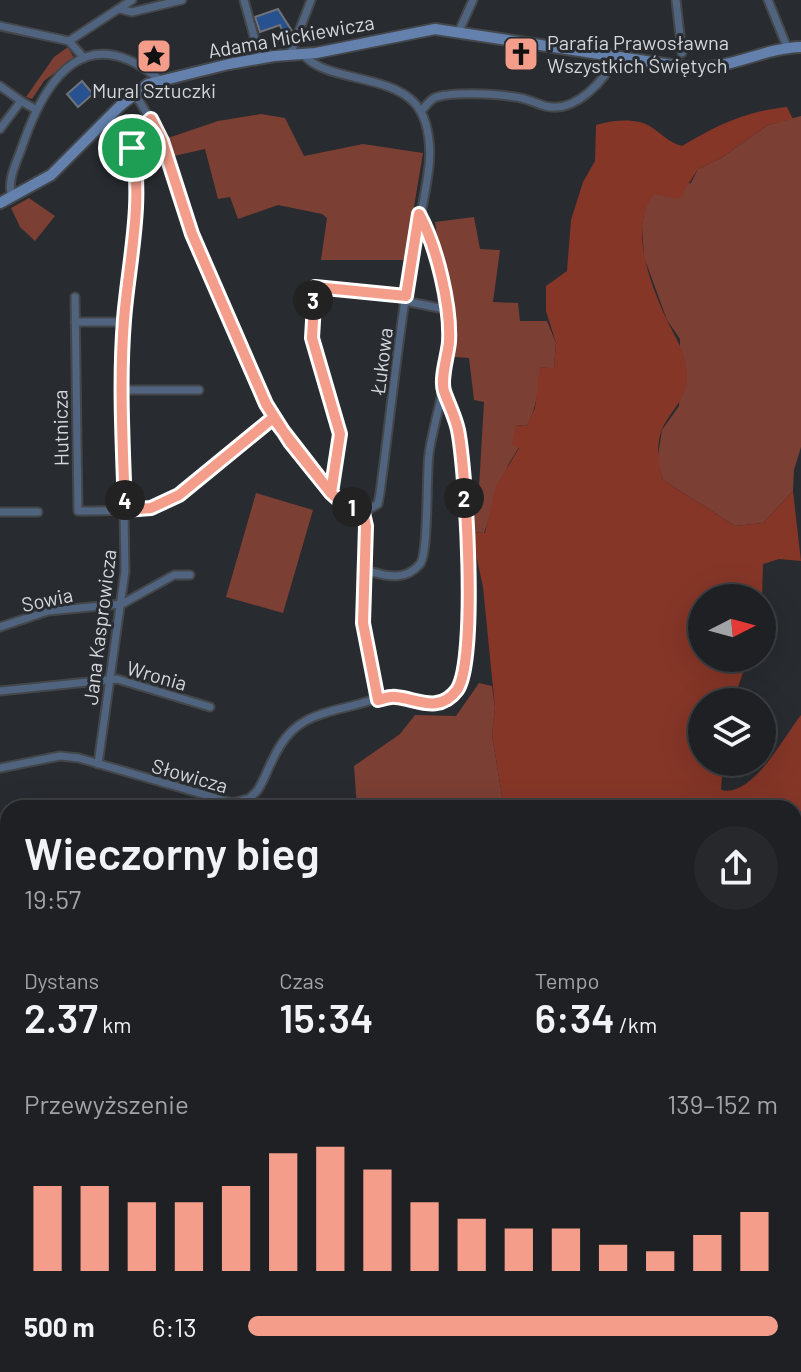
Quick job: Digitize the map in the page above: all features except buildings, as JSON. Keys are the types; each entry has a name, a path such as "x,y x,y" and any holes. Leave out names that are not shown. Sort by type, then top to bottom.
{"street":[{"path":"69,41 132,0"},
{"path":"120,9 132,12 182,0"},
{"path":"244,0 260,58"},
{"path":"290,55 311,0"},
{"path":"459,31 473,0"},
{"path":"676,0 682,53"},
{"path":"768,0 787,47"},
{"path":"0,26 69,41 84,58"},
{"name":"Adama Mickiewicza","path":"0,202 59,168 135,93 160,80 260,58 303,54 424,30 459,31 682,67 713,67 787,47 801,47"},
{"path":"0,202 35,109 52,83 84,58 114,53 121,55 160,80"},
{"path":"303,54 318,67 377,82 413,102 421,111 433,99 452,95 514,96 547,107 568,102 586,95 603,81 616,55"},
{"path":"0,86 35,109"},
{"path":"135,93 162,141 192,234 273,418 331,493 363,513 366,526 363,623 378,700"},
{"path":"0,129 21,101"},
{"name":"Łukowa","path":"363,513 378,504 406,298 429,165 429,139 421,111"},
{"name":"Jana Kasprowicza","path":"98,764 122,604 124,322 136,187 132,137 151,119"},
{"path":"9,184 12,197"},
{"path":"364,570 402,577 412,572 424,558 429,453 444,390 449,339 438,257 419,214"},
{"path":"331,493 340,434 312,338 315,287 406,298 444,309"},
{"name":"Hutnicza","path":"75,297 78,511 125,510"},
{"path":"75,322 124,322"},
{"path":"122,390 199,390"},
{"name":"Słowicza","path":"244,800 257,791 283,740 312,716 396,697 423,705 448,698 461,682 469,634 462,454 458,429 444,390"},
{"path":"125,510 151,508 179,495 273,418"},
{"path":"0,512 38,512"},
{"name":"Sowia","path":"0,627 48,611 122,604 170,577 190,575"},
{"name":"Wronia","path":"0,691 117,679 210,707"},
{"name":"Słowicza","path":"1,767 60,756 98,764 214,800"}],"shaded area":[{"path":"68,47 74,58 44,81 32,99 26,97 54,57"},
{"path":"787,107 793,119 768,125 721,158 698,169 679,199 653,194 646,208 642,240 644,256 686,368 684,392 664,425 659,438 658,456 663,480 735,526 763,523 793,491 801,561 779,559 763,564 762,584 688,584 688,672 743,672 738,688 688,688 688,776 722,776 721,790 733,790 755,776 776,776 776,750 801,715 801,800 503,800 492,735 495,708 483,587 471,532 485,533 496,486 519,448 512,445 516,425 527,426 535,408 540,367 554,368 556,343 546,311 546,286 567,271 571,220 583,182 595,161 596,125 634,121 648,125 682,146 732,120"},
{"path":"261,114 285,118 304,156 363,144 423,153 405,260 321,260 327,218 322,214 278,205 238,219 230,197 218,199 205,149 174,156 168,138 218,121"},
{"path":"801,116 801,447 794,470 793,491 763,523 735,526 663,480 657,461 662,430 679,406 680,339 667,320 644,257 642,226 645,206 653,194 691,183 698,169 721,158 768,125"},
{"path":"146,128 153,130 166,162 141,163 135,137"},
{"path":"29,198 55,216 35,241 20,227 11,208"},
{"path":"474,217 480,249 500,250 493,302 518,303 520,321 547,321 556,343 554,369 541,367 537,398 527,426 517,425 519,447 508,465 484,533 471,532 476,487 479,487 484,402 474,400 469,358 455,357 453,301 447,301 435,222"},
{"path":"256,493 313,510 283,613 226,597"},
{"path":"479,683 492,686 495,708 492,735 503,800 356,800 354,766 400,734 415,715 456,716"}],"place":[{"name":"Parafia Prawosławna Wszystkich Świętych","path":"521,54"},
{"name":"Mural Sztuczki","path":"154,56"}],"route":[{"path":"132,148 132,137 151,119 162,141 192,234 273,418 331,493 363,513 366,519 363,623 378,700 396,697 423,705 448,698 461,682 469,634 469,601 462,454 458,429 444,390 448,322 438,257 429,231 419,214 406,296 315,287 312,329 315,356 340,434 338,464 331,493 310,469 273,418 179,495 151,508 125,510 122,390 124,322 136,187 132,148"}]}
